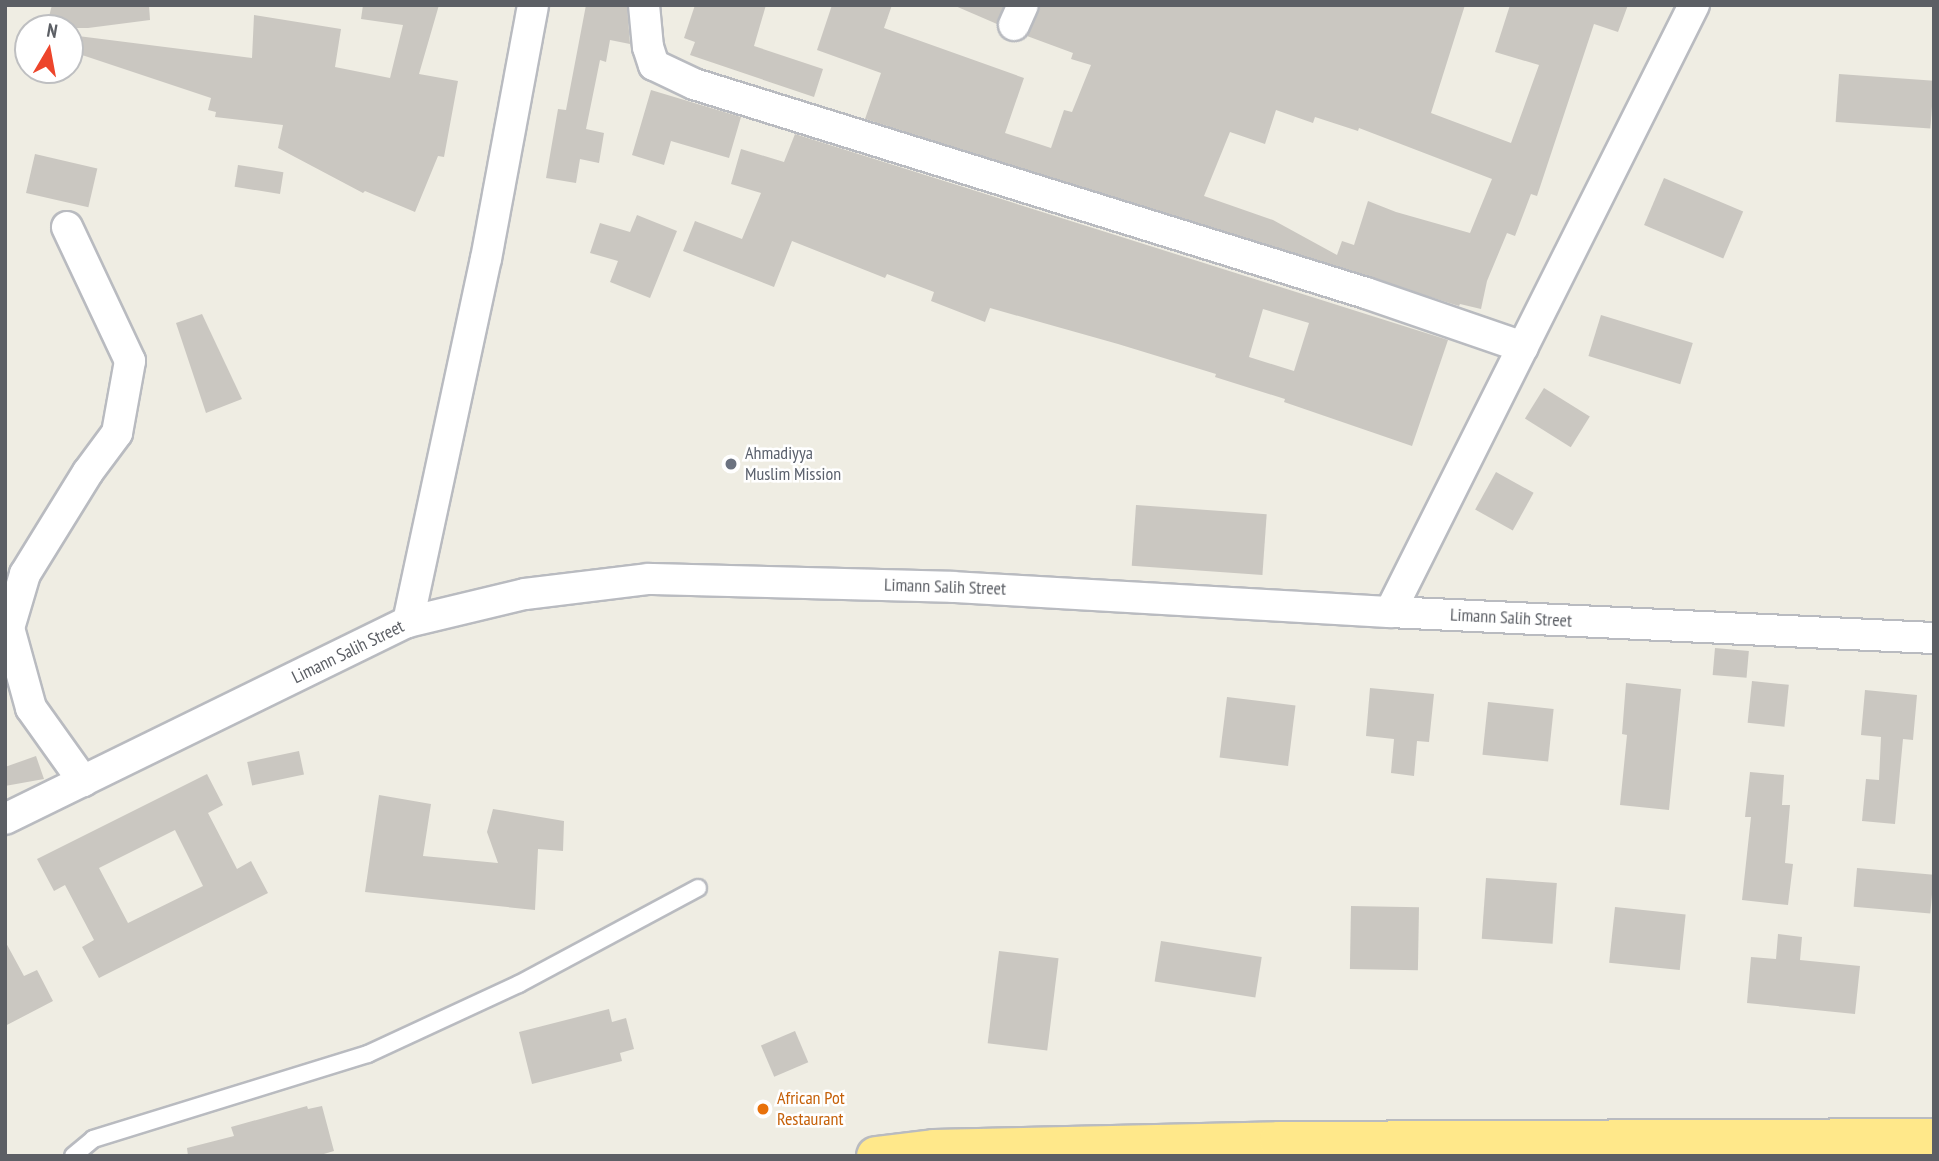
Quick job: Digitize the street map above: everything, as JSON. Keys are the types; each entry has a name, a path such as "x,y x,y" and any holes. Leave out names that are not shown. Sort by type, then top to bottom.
{"highway":[{"path":"876,1156 934,1149 1282,1148 1934,1138"}],"street":[{"path":"408,622 486,259 533,5"},
{"path":"644,5 648,47 654,65 694,84 1366,293 1523,347"},
{"path":"1390,612 1694,5"},
{"path":"67,227 130,360 117,433 88,472 25,574 9,628 31,708 83,781"},
{"name":"Limann Salih Street","path":"5,819 408,622 525,594 649,579 953,587 1390,612 1934,638"}],"lane":[{"path":"74,1156 93,1139 368,1054 519,984 698,888"}],"building":[{"path":"52,5 149,5 150,20 84,28 84,14 50,14"},
{"path":"363,5 439,5 419,74 458,81 444,157 438,156 415,212 365,191 363,193 278,148 283,125 215,117 216,112 208,110 211,98 84,56 84,37 252,58 254,15 341,29 335,67 390,78 403,25 361,19"},
{"path":"586,5 627,5 630,44 610,40 606,62 600,60 586,129 604,133 599,163 580,159 576,183 546,178 558,109 566,110"},
{"path":"695,5 766,5 754,46 823,69 814,97 690,55 695,42 684,38"},
{"path":"832,5 892,5 884,28 1024,78 1005,133 1051,148 1064,110 1072,112 1091,65 1071,59 1073,53 1027,36 1040,5 1465,5 1431,113 1511,143 1539,65 1495,52 1510,5 1628,5 1618,32 1594,24 1537,196 1531,194 1515,236 1507,233 1487,281 1481,309 1460,304 1459,306 865,119 881,73 817,50","holes":["1276,110 1313,123 1315,117 1358,131 1359,128 1492,179 1470,233 1396,212 1368,201 1354,245 1342,241 1337,255 1273,220 1204,196 1230,132 1265,144"]},
{"path":"953,5 1004,5 997,24"},
{"path":"1839,74 1934,81 1930,129 1836,122"},
{"path":"651,90 741,117 729,158 671,141 664,165 632,155"},
{"path":"795,134 1448,340 1412,446 1284,402 1285,399 1215,377 1216,374 1118,344 990,308 985,322 931,301 934,292 887,274 885,278 792,241 774,287 683,251 695,221 742,239 761,193 731,184 741,149 784,162","holes":["1263,309 1309,323 1294,371 1249,357"]},
{"path":"35,154 97,168 88,207 26,193"},
{"path":"238,165 283,172 280,194 235,187"},
{"path":"1664,178 1743,212 1723,259 1644,225"},
{"path":"637,215 677,231 650,298 610,282 618,261 590,253 600,223 630,232"},
{"path":"202,314 242,399 206,413 176,323"},
{"path":"1601,315 1693,343 1680,384 1588,356"},
{"path":"1544,388 1590,417 1571,447 1525,419"},
{"path":"1496,472 1534,493 1513,530 1475,510"},
{"path":"1136,505 1267,514 1262,575 1132,566"},
{"path":"1715,648 1749,651 1747,678 1713,675"},
{"path":"1752,681 1789,685 1784,727 1748,723"},
{"path":"1626,683 1681,689 1669,810 1620,805 1627,735 1622,734"},
{"path":"1370,688 1434,694 1429,742 1417,741 1414,776 1391,773 1394,739 1366,736"},
{"path":"1865,690 1917,695 1913,740 1903,739 1895,824 1862,821 1866,779 1879,780 1881,737 1861,735"},
{"path":"1227,697 1295,705 1288,766 1220,758"},
{"path":"1488,702 1554,709 1548,762 1482,755"},
{"path":"299,751 304,774 252,785 247,762"},
{"path":"36,756 44,779 5,786 5,767"},
{"path":"1750,772 1784,775 1782,805 1790,805 1785,863 1793,864 1788,905 1742,900 1751,817 1745,817"},
{"path":"207,774 223,805 208,813 237,869 251,861 268,893 99,978 82,947 94,940 65,885 54,891 37,859","holes":["175,830 203,886 128,923 99,868"]},
{"path":"379,795 431,804 423,856 498,863 487,832 493,809 564,821 563,851 538,849 535,910 365,892"},
{"path":"1857,868 1934,875 1930,914 1854,907"},
{"path":"1486,878 1557,883 1553,944 1482,939"},
{"path":"1351,906 1419,907 1418,970 1350,969"},
{"path":"1615,907 1686,914 1680,970 1609,963"},
{"path":"1778,934 1802,937 1800,960 1860,966 1855,1014 1747,1003 1751,957 1776,959"},
{"path":"5,941 24,976 37,970 53,1001 5,1026"},
{"path":"1161,941 1262,957 1255,997 1155,981"},
{"path":"999,951 1059,958 1047,1051 988,1043"},
{"path":"609,1009 612,1022 626,1018 634,1049 620,1053 622,1061 532,1084 519,1032"},
{"path":"795,1031 808,1062 774,1077 761,1045"},
{"path":"307,1106 308,1109 322,1106 334,1151 317,1156 188,1156 187,1148 234,1136 231,1127"}],"place":[{"name":"Ahmadiyya Muslim Mission","path":"731,464"},
{"name":"African Pot Restaurant","path":"763,1109"}]}
